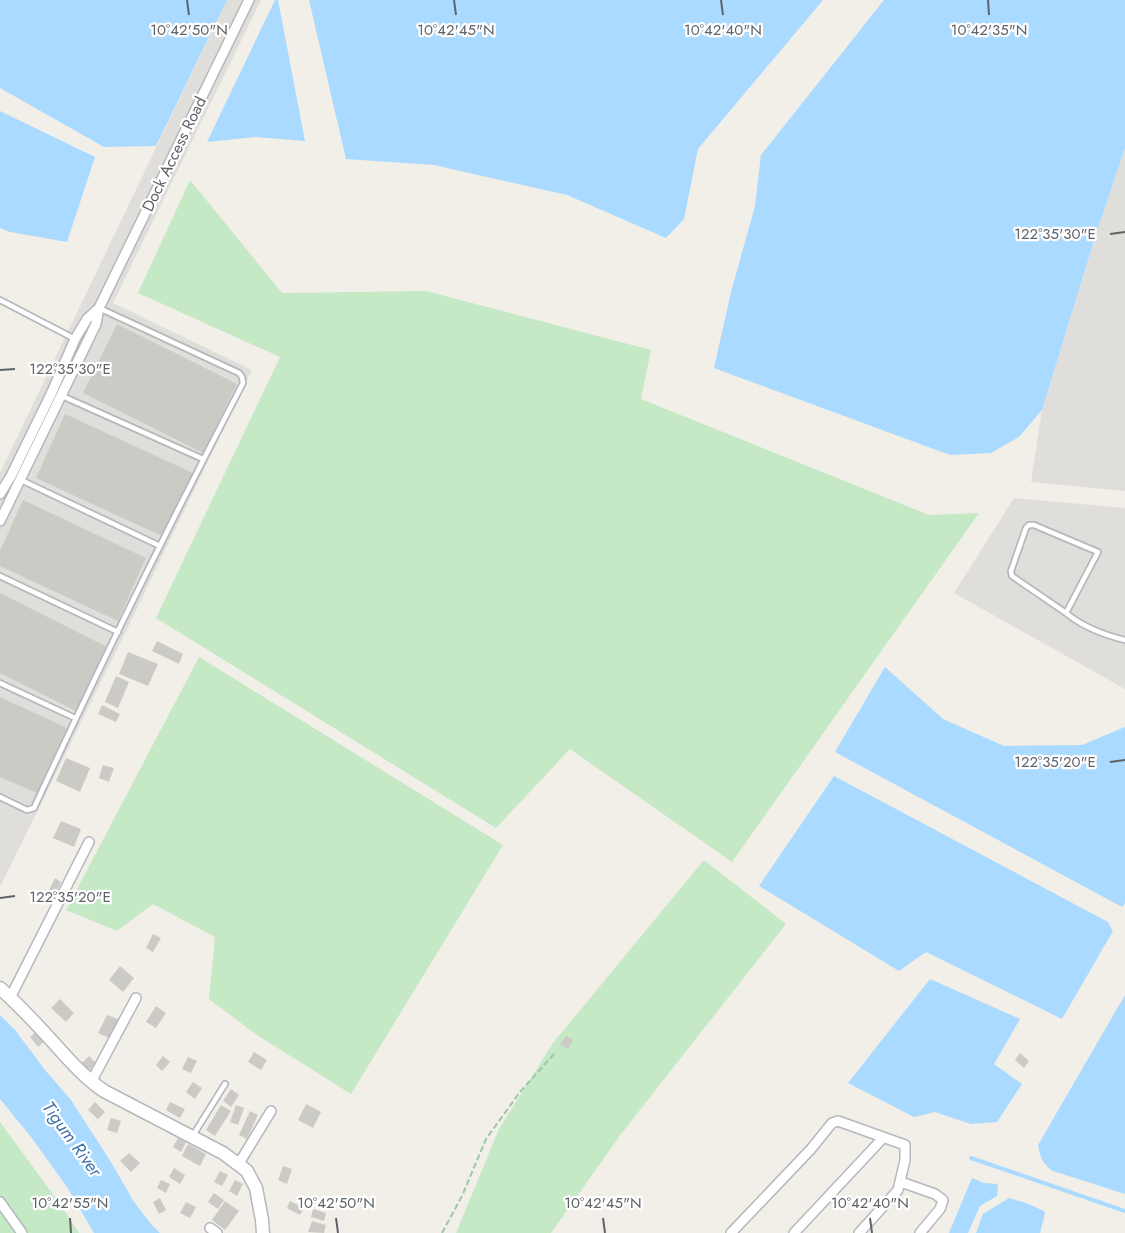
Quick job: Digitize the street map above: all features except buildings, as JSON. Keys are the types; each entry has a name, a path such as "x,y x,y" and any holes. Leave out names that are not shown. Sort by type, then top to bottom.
{"street":[{"name":"Dock Access Road","path":"0,521 15,477 56,394 96,324 99,308 249,0"},
{"name":"Dock Access Road","path":"56,394 75,339 87,319 99,308"},
{"name":"Dock Access Road","path":"0,494 15,477"},
{"path":"10,998 89,842"},
{"path":"0,988 91,1082 223,1153 247,1171 256,1188 262,1233"},
{"path":"91,1082 135,998"},
{"path":"238,1165 271,1111"},
{"path":"731,1233 811,1149 832,1123 838,1121 905,1145 905,1160 898,1190 859,1233"},
{"path":"794,1233 884,1138"},
{"path":"901,1182 935,1194 944,1200 940,1209 920,1233"},
{"path":"0,1202 22,1233"}],"lane":[{"path":"0,300 75,339"},
{"path":"0,797 27,810 34,808 75,718 243,383 239,373 99,308"},
{"path":"56,394 203,459"},
{"path":"15,477 160,546"},
{"path":"1066,613 1098,552 1034,525 1029,525 1011,571 1012,576 1078,622 1109,636 1125,640"},
{"path":"0,576 118,632"},
{"path":"0,683 75,718"},
{"path":"192,1137 225,1084"}],"path":[{"path":"442,1233 462,1196 486,1139 519,1092 555,1053"}],"shaded area":[{"path":"227,0 261,0 113,303 252,370 0,887 0,473"},
{"path":"1125,148 1125,491 1031,482 1042,410"},
{"path":"1014,498 1125,508 1125,689 954,593"}],"green space":[{"path":"190,180 282,293 426,291 651,350 641,399 929,515 979,513 732,862 570,749 496,828 156,618 280,357 138,293"},
{"path":"199,657 503,845 351,1094 257,1035 209,999 215,937 153,904 117,931 66,910"},
{"path":"704,860 786,924 621,1134 551,1233 456,1233 499,1129 553,1043"},
{"path":"0,1122 60,1204 79,1233 0,1233"}],"water":[{"path":"0,0 227,0 156,146 104,147 0,88"},
{"path":"275,0 278,0 305,141 255,137 207,142"},
{"path":"309,0 823,0 698,149 684,219 666,238 567,195 434,165 346,159"},
{"path":"884,0 1125,0 1125,148 1042,410 1019,437 991,453 950,455 714,368 731,292 755,206 761,155"},
{"path":"0,111 95,157 67,242 10,232 0,228"},
{"path":"885,667 943,719 1004,746 1082,745 1125,727 1125,903 1122,907 835,752"},
{"path":"834,776 1108,922 1113,931 1062,1019 926,952 899,971 759,886"},
{"path":"930,979 1020,1019 994,1064 1022,1084 997,1122 971,1124 935,1112 914,1117 848,1083"},
{"path":"1125,995 1125,1194 1053,1171 1042,1160 1038,1145"},
{"name":"Tigum River","path":"0,1015 15,1030 71,1100 134,1202 160,1233 94,1233 67,1187 0,1099"},
{"path":"972,1178 984,1183 998,1184 997,1196 980,1206 968,1233 949,1233"},
{"path":"1009,1198 1044,1211 1040,1233 976,1233 983,1214"}],"waterway":[{"path":"971,1158 1125,1211"}]}
